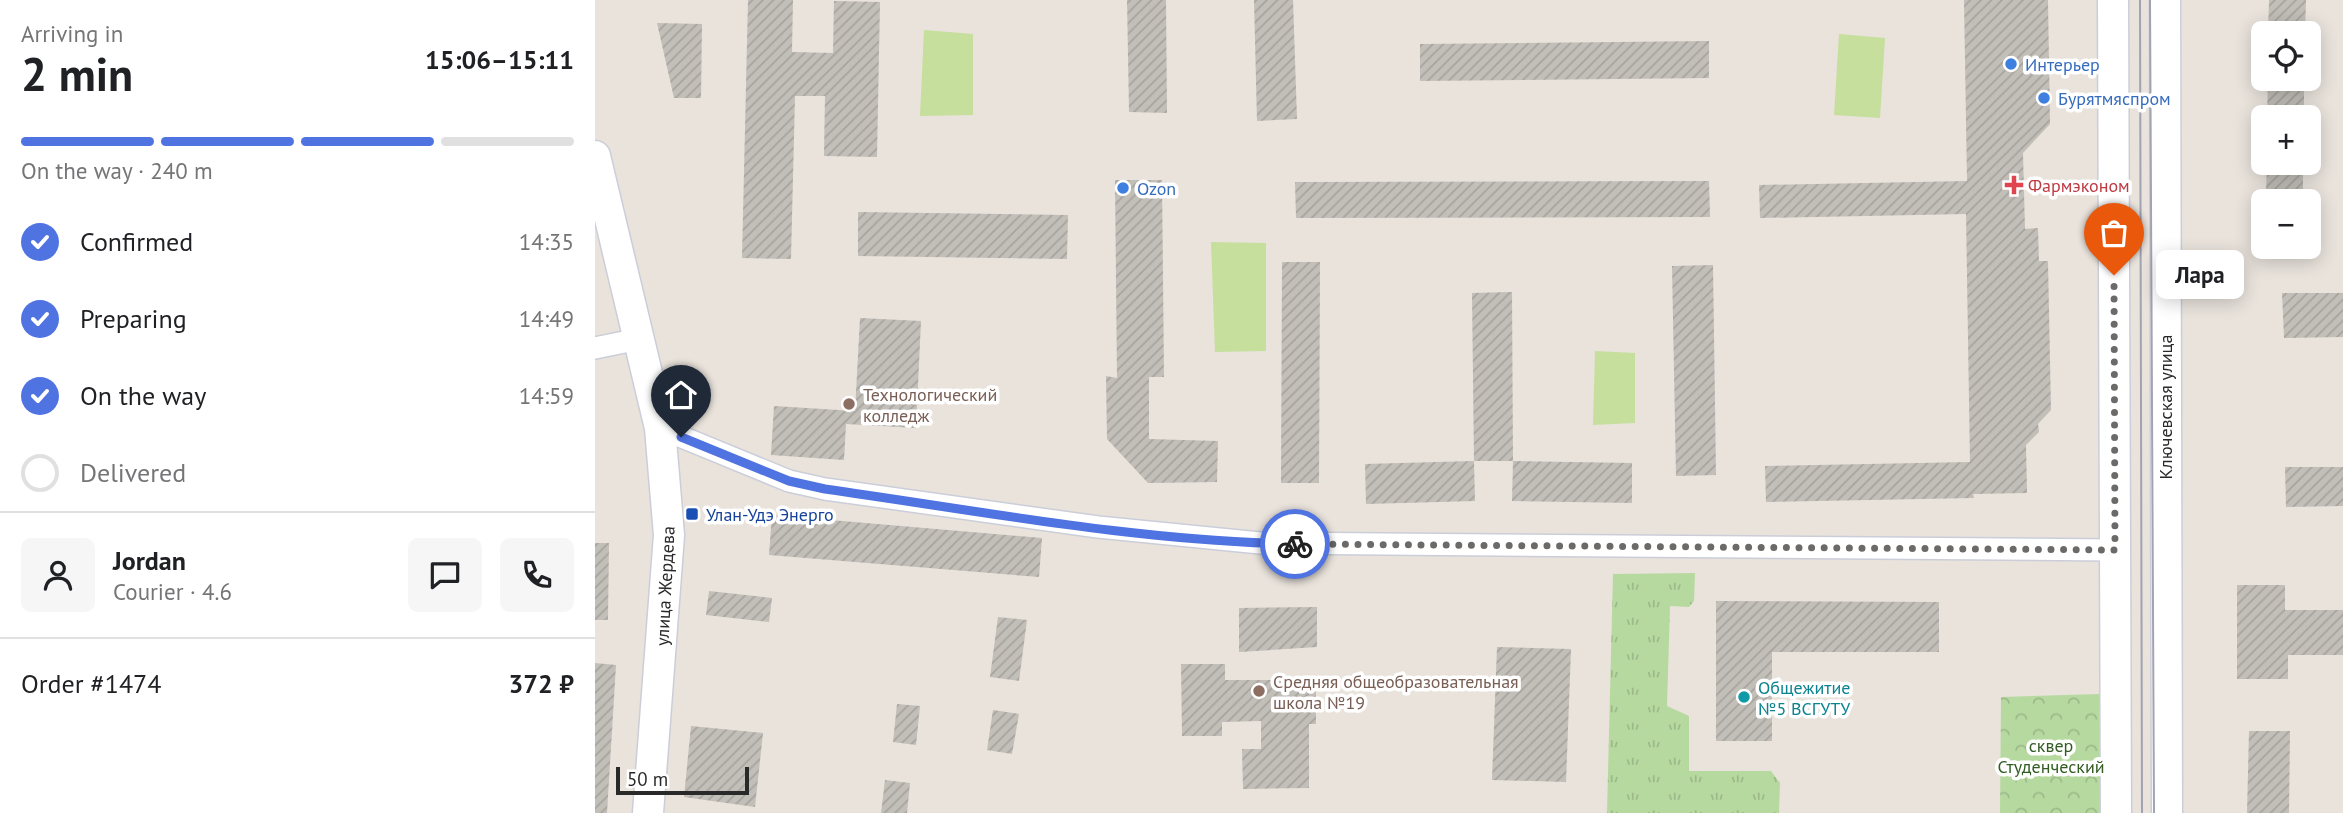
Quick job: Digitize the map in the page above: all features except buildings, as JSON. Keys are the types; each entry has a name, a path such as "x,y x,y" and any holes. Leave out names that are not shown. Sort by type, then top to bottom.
{"main road":[{"path":"2113,0 2116,813"},
{"name":"Ключевская улица","path":"2165,0 2167,813"},
{"name":"улица Жердева","path":"595,156 660,429 669,535 648,813"}],"street":[{"path":"595,348 639,339"},
{"path":"660,429 789,481 825,489 1098,527 1260,543 2115,550"}],"green space":[{"path":"924,30 973,34 973,115 920,116"},
{"path":"1839,34 1885,38 1880,118 1834,115"},
{"path":"1211,242 1266,243 1266,351 1215,352"},
{"path":"1595,351 1635,353 1635,423 1593,425"},
{"path":"1695,573 1694,601 1689,607 1670,606 1667,706 1689,716 1689,771 1771,771 1780,783 1779,813 1607,813 1613,574"},
{"name":"сквер Студенческий","path":"2100,694 2101,813 2000,813 2001,697"}],"tram line":[{"path":"2140,0 2142,813"},
{"path":"2150,0 2154,813"}],"way so far":[{"path":"1295,544 2115,550 2114,275"}],"place":[{"name":"Интерьер","path":"2011,64"},
{"name":"Бурятмяспром","path":"2044,98"},
{"name":"Фармэконом","path":"2014,185"},
{"name":"Ozon","path":"1123,188"},
{"name":"Лара","path":"2114,275"},
{"name":"Технологический колледж","path":"849,404"},
{"name":"Улан-Удэ Энерго","path":"692,514"},
{"name":"Средняя общеобразовательная школа №19","path":"1259,691"},
{"name":"Общежитие №5 ВСГУТУ","path":"1744,697"}],"route":[{"path":"681,437 789,481 825,489 1098,527 1295,544"}]}
